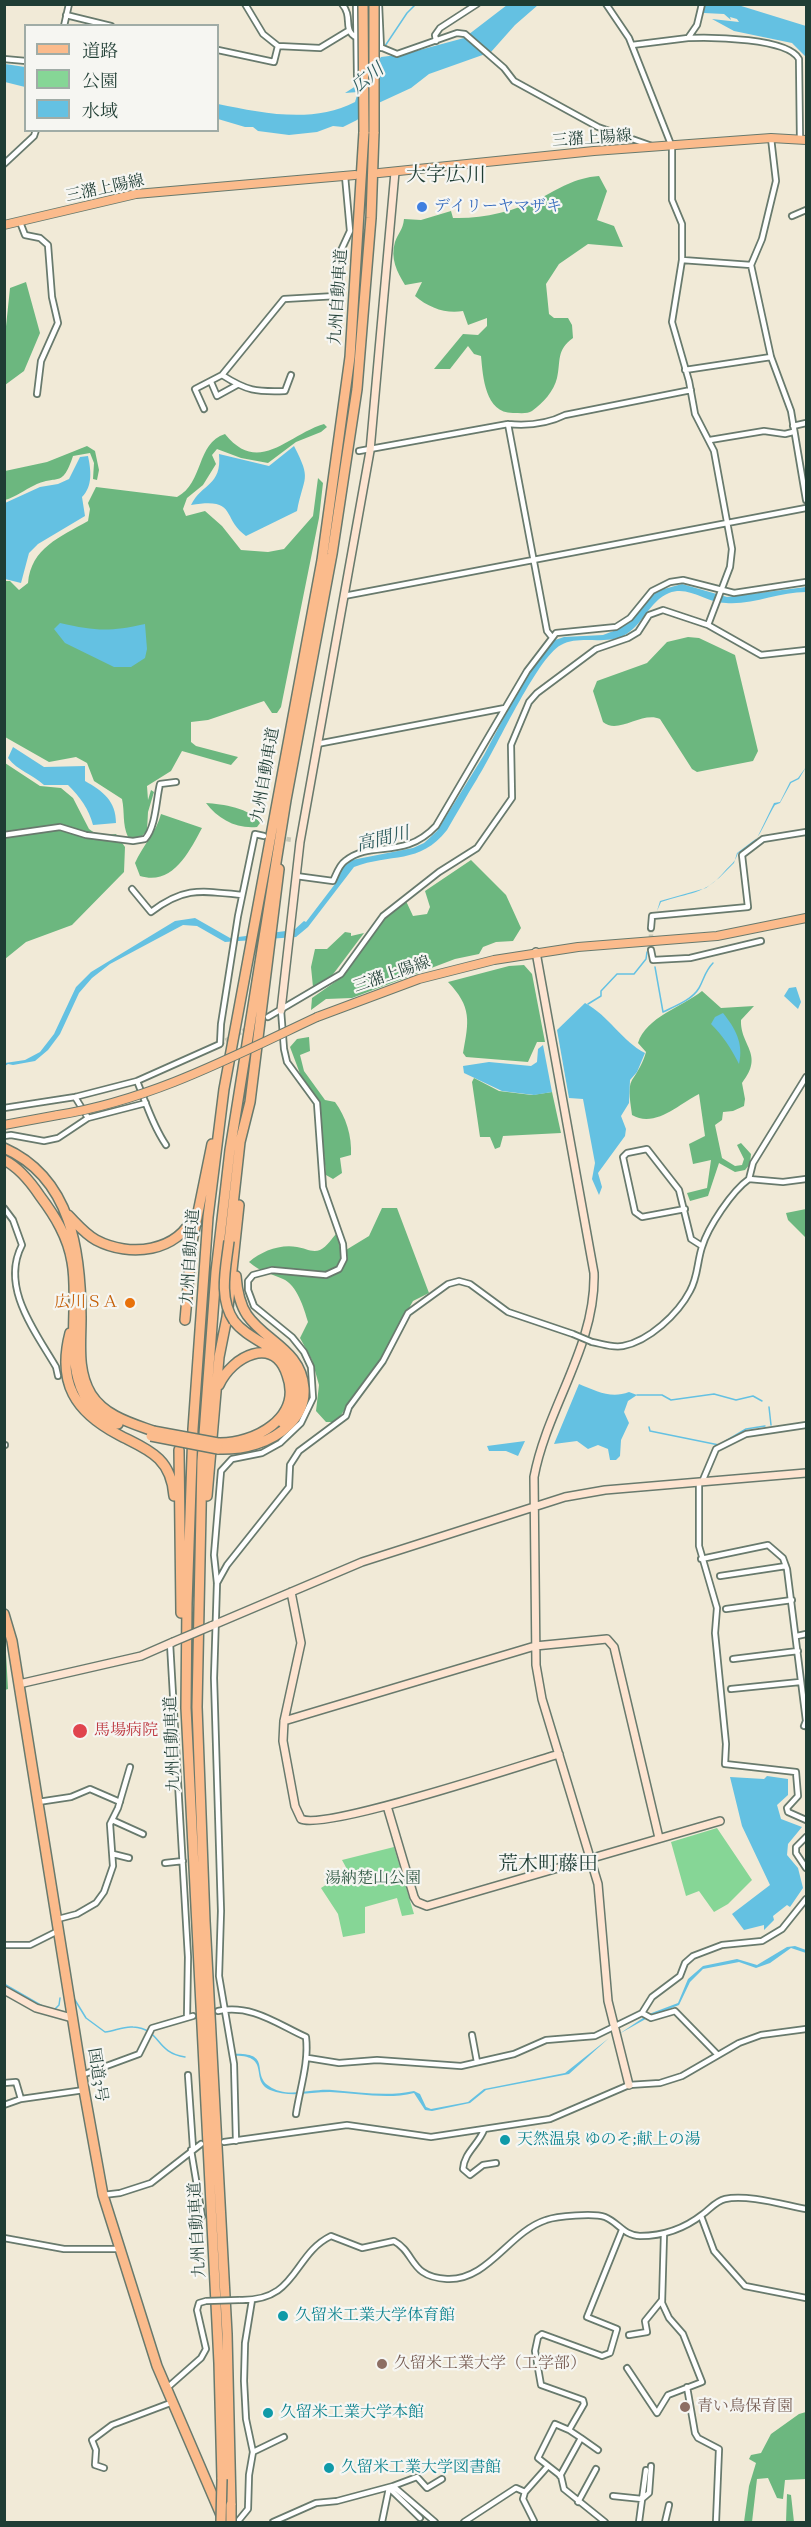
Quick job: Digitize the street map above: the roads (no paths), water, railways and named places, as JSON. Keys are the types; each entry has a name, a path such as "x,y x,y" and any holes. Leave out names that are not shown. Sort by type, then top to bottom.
{"highway":[{"name":"九州自動車道","path":"237,2522 231,2505 227,2334 205,1921 197,1707 202,1461 222,1219 254,990 286,800 332,554 357,389 371,218 363,4"},
{"name":"九州自動車道","path":"221,2523 219,2352 186,1708 187,1603 194,1419 208,1217 224,1089 322,560 350,357 369,132 374,4"},
{"path":"267,1439 291,1412 297,1389 296,1377 286,1360 249,1335 234,1320 227,1307 224,1288 240,1142 250,1102 277,897 286,800"},
{"path":"185,1320 192,1242 224,1089"},
{"path":"4,1148 16,1153 44,1178 66,1213 76,1242 79,1263 80,1361 84,1380 92,1396 119,1419 152,1433"},
{"path":"4,1160 34,1187 52,1213 68,1244 74,1280 75,1365 78,1382 95,1411 113,1422 152,1433 218,1446 247,1447 279,1434 296,1418 303,1404 303,1378 299,1365 290,1353 248,1316 237,1286 235,1258"},
{"path":"66,1213 96,1240 121,1248 138,1250 173,1241 190,1224 199,1202"},
{"path":"201,1547 215,1398 235,1258 239,1203"},
{"path":"74,1321 65,1354 70,1391 81,1408 94,1421 159,1459 172,1481 178,1523"},
{"path":"215,1398 227,1370 246,1355 270,1356 288,1375 290,1393 287,1407 273,1425 242,1442 218,1446"},
{"path":"179,1450 178,1523 186,1708"},
{"name":"国道3号","path":"4,1614 19,1684 72,2018 104,2195 119,2249 167,2388 218,2507 221,2523"}],"main road":[{"name":"三潴上陽線","path":"379,173 594,151 771,138 803,140"},
{"name":"三潴上陽線","path":"4,225 136,195 356,175"},
{"name":"三潴上陽線","path":"4,1125 90,1110 145,1095 317,1017 418,979 536,952 706,938 807,918"}],"street":[{"path":"64,24 69,4"},
{"path":"245,4 263,34 278,46 320,48 348,31"},
{"path":"342,4 347,10 348,31 356,38 397,54 458,33 465,34 491,56 514,81 598,127 657,148"},
{"path":"356,4 357,76"},
{"path":"380,4 381,48"},
{"path":"436,40 435,35 440,28 477,4"},
{"path":"606,4 632,45 672,147 672,200 681,224 682,260 672,322 691,390 695,414 710,440 732,557 708,625"},
{"path":"687,38 697,26 702,4"},
{"path":"66,15 103,24"},
{"path":"632,45 708,37 757,42 789,48 807,63"},
{"path":"219,50 274,63 278,46"},
{"path":"797,56 803,140"},
{"path":"4,59 24,61"},
{"path":"4,164 34,136 35,132"},
{"path":"771,138 776,181 762,239 751,265 771,357 791,411 807,500"},
{"path":"236,2141 234,2064 219,1976 221,1911 214,1678 217,1583 214,1555 221,1470 232,1459 262,1453 280,1443 301,1423 313,1398 311,1367 304,1352 292,1337 254,1306 248,1290 249,1281 253,1275 272,1270 326,1275 339,1269 344,1259 342,1244 323,1187 316,1103 287,1062 281,1010 296,876 296,841 317,744 370,451 395,172"},
{"path":"204,409 195,389 222,375 284,299 336,296 338,257 350,231 345,176"},
{"path":"792,216 807,210"},
{"path":"20,222 25,235 40,238 48,245 52,297 58,323 41,361 37,394"},
{"path":"682,260 751,265"},
{"path":"685,370 771,357"},
{"path":"222,375 237,385 260,392 285,391 291,375"},
{"path":"210,382 217,396 237,385"},
{"path":"359,451 370,451 508,424 523,426 549,423 565,415 691,390"},
{"path":"710,440 764,431 785,434 807,423"},
{"path":"508,424 547,631 551,636"},
{"path":"344,596 807,508"},
{"path":"296,876 333,881 343,862 354,856 399,848 425,838 436,826 505,708 551,636 566,631 616,627 630,618 652,591 670,582 696,583 720,593 734,593 807,582"},
{"path":"268,1017 341,974 384,916 439,872 477,849 512,798 511,745 529,702 537,693 596,649 638,632 656,611 663,610 708,625 761,655 807,650"},
{"path":"317,744 505,708"},
{"path":"4,836 60,827 86,835 133,841 145,838 154,826 154,811 160,784 176,782"},
{"path":"651,928 652,916 748,907 742,855 763,839 807,832"},
{"path":"4,1108 75,1097 137,1081 220,1044 221,1024 242,895 255,834 264,836"},
{"path":"132,889 152,912 177,895 206,891 242,895"},
{"path":"651,950 653,960 680,959 761,941"},
{"path":"536,952 594,1273 594,1295 585,1336 538,1450 532,1507 535,1646 542,1699 591,1858 602,1907 604,1972 613,2028 629,2085"},
{"path":"217,1583 227,1565 289,1487 291,1465 298,1451 346,1416 349,1407 392,1346 408,1314 432,1293 459,1281 470,1284 508,1312 611,1347 625,1346 665,1322 690,1292 696,1279 702,1246 737,1188 749,1179 753,1163 807,1077"},
{"path":"137,1081 155,1129 166,1145"},
{"path":"75,1097 88,1118"},
{"path":"4,1136 11,1135 44,1141 58,1138 88,1118 146,1103"},
{"path":"685,1209 642,1217 635,1212 623,1156 647,1149 679,1190 685,1209 691,1239 702,1246"},
{"path":"749,1179 783,1182 807,1179"},
{"path":"4,1208 13,1220 22,1245 14,1260 18,1300 56,1367 58,1376"},
{"path":"807,1425 746,1434 716,1449 701,1482 701,1559 717,1608 715,1633 726,1744 725,1764 796,1772 798,1796 787,1808 788,1812 807,1820"},
{"path":"19,1684 141,1656 362,1562 532,1507 586,1493 807,1473"},
{"path":"701,1559 768,1545 783,1558 797,1636 800,1682 806,1721 804,1726"},
{"path":"720,1576 786,1566"},
{"path":"291,1592 301,1642 284,1721 284,1741 294,1806 301,1819 312,1822 387,1806 559,1754"},
{"path":"726,1609 792,1600"},
{"path":"797,1636 807,1634"},
{"path":"284,1721 535,1646 600,1638 611,1642 659,1838"},
{"path":"82,2075 139,2054 150,2030 190,2017 171,1642"},
{"path":"733,1659 798,1651"},
{"path":"731,1689 800,1682"},
{"path":"56,1919 77,1914 96,1903 109,1880 113,1866 109,1835 111,1820 120,1802 130,1767"},
{"path":"38,1802 71,1797 90,1789 120,1802"},
{"path":"387,1806 414,1897 422,1905 432,1906 720,1821"},
{"path":"111,1820 143,1834"},
{"path":"807,1837 796,1847 796,1853 807,1869"},
{"path":"113,1854 129,1858"},
{"path":"165,1863 183,1861"},
{"path":"646,2015 652,1996 680,1976 685,1963 693,1956 722,1945 762,1941 782,1929 807,1899"},
{"path":"4,1945 30,1945 58,1931"},
{"path":"4,1990 36,2008 72,2018"},
{"path":"218,2011 241,2009 265,2016 306,2037 309,2058 303,2069 296,2114"},
{"path":"309,2058 339,2063 377,2060 461,2066 514,2054 546,2040 595,2036 646,2015 675,2011 717,2054"},
{"path":"224,2142 347,2124 431,2137 550,2119 629,2085 660,2083 682,2076 717,2054 761,2035 807,2029"},
{"path":"472,2035 477,2062"},
{"path":"188,2075 192,2149 202,2216"},
{"path":"4,2084 16,2082 21,2098"},
{"path":"4,2105 21,2098 84,2090"},
{"path":"484,2130 480,2140 470,2150 463,2169 470,2175 483,2165 496,2163"},
{"path":"104,2195 120,2193 163,2176 192,2149 201,2144"},
{"path":"167,2388 201,2358 206,2349 197,2310 200,2303 252,2300 270,2296 291,2280 313,2250 331,2236 362,2248 394,2241 402,2245 414,2266 425,2273 444,2279 471,2275 526,2230 554,2217 604,2216 622,2230 637,2236 664,2234 683,2228 718,2202 738,2198 807,2209"},
{"path":"701,2216 714,2251 745,2286 807,2298"},
{"path":"569,2430 584,2404 583,2400 541,2385 535,2351 538,2337 542,2334 602,2356 610,2353 617,2328 586,2317 622,2230"},
{"path":"627,2368 657,2413 668,2395 702,2382 692,2351 683,2334 669,2318 662,2299 664,2234"},
{"path":"4,2238 64,2249 119,2249"},
{"path":"629,2336 647,2332 645,2321 662,2299"},
{"path":"218,2507 237,2522 248,2509 253,2452 246,2419 244,2381 245,2343 252,2300"},
{"path":"637,2318 645,2321"},
{"path":"687,2387 695,2433 698,2438 716,2445 720,2454 716,2523"},
{"path":"104,2468 95,2464 96,2450 92,2440 112,2425 172,2402"},
{"path":"598,2450 569,2430 555,2424 538,2458 560,2475 564,2489 605,2523"},
{"path":"253,2452 284,2437"},
{"path":"560,2475 581,2438"},
{"path":"535,2522 523,2499 525,2492 548,2466"},
{"path":"613,2496 642,2499 649,2493 651,2466"},
{"path":"578,2502 596,2469"},
{"path":"639,2523 646,2470"},
{"path":"273,2523 316,2503 337,2501 391,2487 417,2477 427,2488 442,2479"},
{"path":"391,2487 420,2518"},
{"path":"382,2523 391,2487"},
{"path":"391,2487 435,2523"},
{"path":"464,2523 516,2488 525,2492"},
{"path":"665,2523 669,2505"}],"water":[{"name":"広川","path":"507,5 538,5 515,25 491,52 429,74 411,88 372,106 357,120 343,127 333,126 317,132 289,135 258,131 253,127 219,119 219,104 287,115 305,115 339,109 355,102 358,92 345,93 362,82 381,57 405,54 464,38"},
{"path":"696,5 738,5 806,26 806,57 792,43 734,31 712,19 739,22 737,19 730,17 731,20 724,14 704,13"},
{"path":"5,64 24,67 24,87 5,82"},
{"path":"294,446 305,472 297,511 246,536 222,507 206,503 191,505 214,478 219,464 219,454 269,466"},
{"path":"88,456 90,483 82,497 85,516 38,544 29,553 21,583 5,579 5,503 40,487 58,484 69,479 80,457"},
{"path":"682,584 727,597 806,587 806,592 736,603 719,602 684,591 676,591 656,602 636,626 623,636 607,640 568,642 561,645 540,667 485,766 447,830 437,841 415,853 354,867 308,927 296,937 225,942 197,926 183,925 110,964 92,978 79,993 60,1034 48,1050 35,1061 5,1066 5,1063 25,1060 40,1052 54,1034 76,987 91,972 175,921 195,918 230,938 294,930 304,921 306,922 335,884 342,868 352,860 413,848 424,843 437,831 484,755 519,689 540,656 555,640 564,637 603,635 616,630 629,622 657,591"},
{"path":"60,623 102,630 145,624 147,649 145,658 131,667 114,667 65,643 54,629"},
{"path":"13,747 44,767 85,766 85,781 111,803 116,823 93,825 84,804 68,785 44,785 12,762 8,758"},
{"path":"806,767 799,779 791,783 780,803 775,805 758,837 774,803 780,802 790,782 798,778"},
{"path":"757,838 745,850 738,853 735,860 737,853"},
{"path":"735,860 734,863 713,883 717,879"},
{"path":"703,889 661,902 657,911 660,901"},
{"path":"796,987 801,1002 798,1009 784,996 789,988"},
{"path":"585,1003 645,1053 637,1072 630,1080 629,1103 621,1116 626,1129 625,1136 598,1173 602,1187 599,1195 592,1179 595,1163 583,1099 569,1098 557,1030"},
{"path":"723,1013 737,1036 740,1049 739,1064 711,1024 715,1017"},
{"path":"543,1045 552,1092 534,1095 502,1091 464,1073 463,1066 489,1062 531,1066 537,1062 538,1049"},
{"path":"579,1384 604,1393 616,1395 629,1392 637,1395 628,1401 624,1412 629,1423 621,1440 620,1456 616,1460 610,1460 608,1449 598,1445 588,1449 577,1441 554,1444"},
{"path":"525,1441 518,1456 506,1451 489,1451 487,1446"},
{"path":"767,1776 788,1779 788,1795 777,1805 781,1819 802,1827 788,1844 787,1855 798,1868 803,1888 790,1907 787,1905 773,1916 774,1920 764,1930 764,1925 744,1930 732,1914 770,1885 742,1826 730,1777 764,1779"},
{"path":"795,1946 806,1950 806,1953 791,1948 770,1963 756,1968 739,1962 703,1969 690,1982 679,2005 651,2016 619,2034 649,2014 678,2003 688,1979 703,1966 737,1959 757,1965 787,1947"},
{"path":"609,2038 569,2074 486,2090 470,2103 432,2111 425,2110 414,2093 382,2096 330,2092 292,2094 270,2090 264,2086 256,2063 243,2056 229,2056 229,2054 243,2054 257,2059 264,2081 269,2086 283,2092 325,2090 384,2094 414,2091 420,2094 426,2107 431,2109 468,2102 484,2089 565,2073"}],"waterway":[{"path":"385,46 407,13 416,4"},
{"path":"588,1004 601,996 601,991 617,974 634,974 646,959 647,952"},
{"path":"655,967 663,1012 692,996 713,963"},
{"path":"637,1395 662,1395 671,1400 714,1394 736,1400 753,1396 762,1401"},
{"path":"769,1407 771,1425"},
{"path":"649,1427 650,1431 719,1445 746,1429 765,1426"},
{"path":"4,1984 44,2007"},
{"path":"54,2010 59,2005 60,1998"},
{"path":"75,2000 86,2018 105,2032 129,2027 142,2029 154,2036 168,2050 185,2057"}],"tunnel":[{"path":"280,838 292,840"},
{"path":"651,928 651,950"},
{"path":"220,1044 250,1027"}],"place":[{"name":"デイリーヤマザキ","path":"422,207"},
{"name":"広川ＳＡ","path":"130,1303"},
{"name":"馬場病院","path":"80,1731"},
{"name":"天然温泉 ゆのそ;献上の湯","path":"505,2140"},
{"name":"久留米工業大学体育館","path":"283,2316"},
{"name":"久留米工業大学（工学部）","path":"382,2364"},
{"name":"青い鳥保育園","path":"685,2407"},
{"name":"久留米工業大学本館","path":"268,2413"},
{"name":"久留米工業大学図書館","path":"329,2468"}],"district":[{"name":"大字広川","path":"446,176"},
{"name":"荒木町藤田","path":"548,1865"}],"water label":[{"name":"高間川","path":"383,840"}],"park label":[{"name":"湯納楚山公園","path":"373,1879"}]}
